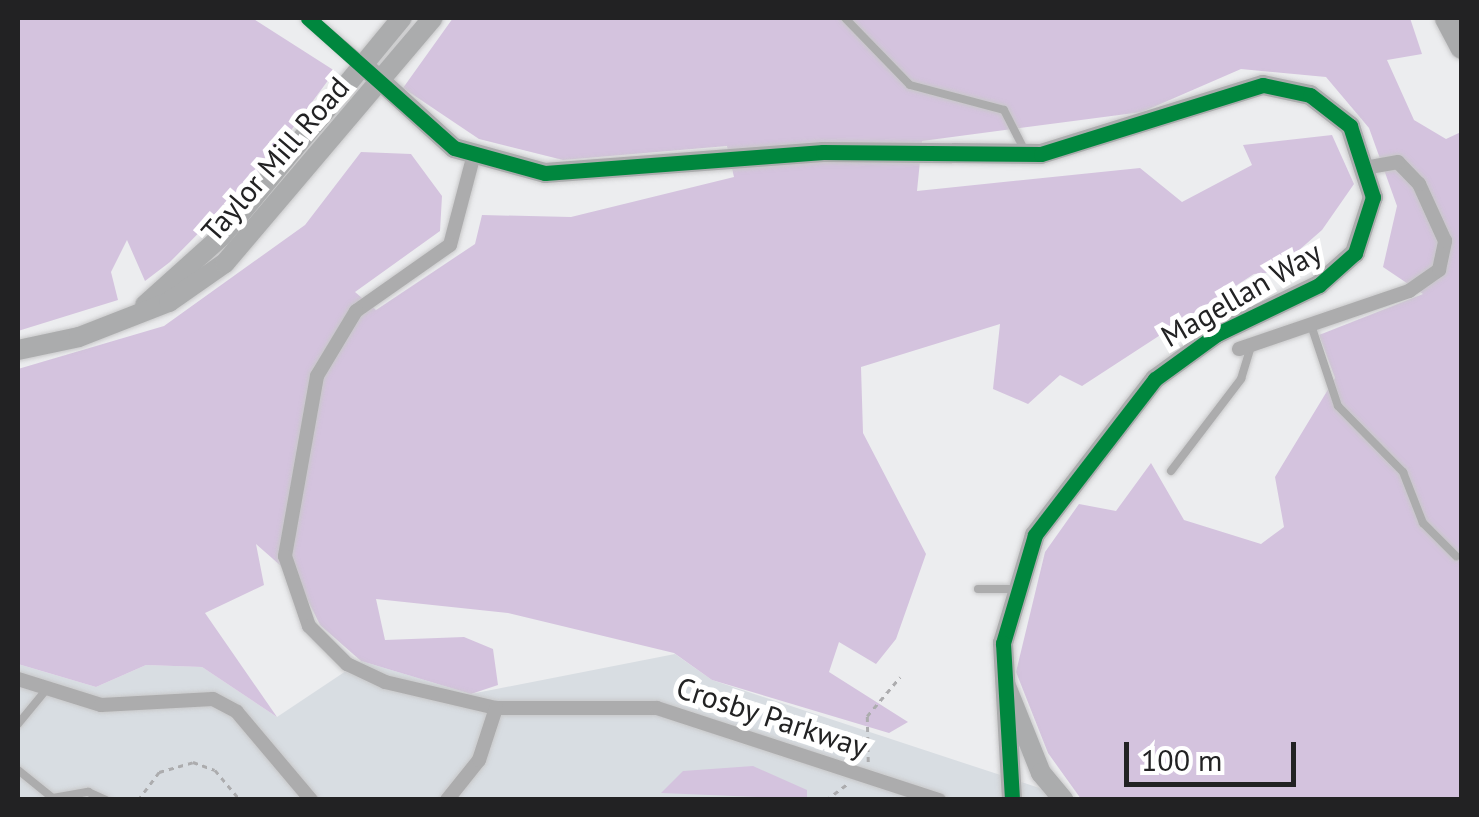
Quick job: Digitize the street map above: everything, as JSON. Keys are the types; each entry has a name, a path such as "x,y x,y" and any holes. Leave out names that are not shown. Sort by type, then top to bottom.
{"highway":[{"path":"1448,18 1462,46"}],"street":[{"path":"308,18 363,65"},
{"name":"Taylor Mill Road","path":"140,310 222,236 402,18"},
{"name":"Taylor Mill Road","path":"18,350 79,337 205,279 251,240 433,18"},
{"name":"Magellan Way","path":"363,65 379,83 473,158 572,173 823,152 1026,156 1131,132 1264,85 1322,101 1350,126 1370,167 1369,224 1342,268 1197,346 1144,389 1053,504 1015,589 1001,674 1012,800"},
{"name":"Crosby Parkway","path":"473,158 450,244 371,296 324,356 286,556 308,626 347,664 496,708 657,708 939,800"},
{"path":"1246,346 1312,328 1409,291 1444,261 1438,218 1410,172 1398,162 1370,167"},
{"path":"1001,674 1042,774 1064,800"},
{"path":"18,679 101,705 187,695 225,704 311,800"},
{"path":"447,800 479,760 496,708"}],"lane":[{"path":"845,18 910,85 1004,110 1026,156"},
{"path":"1312,328 1338,406 1403,472 1423,522 1456,556"},
{"path":"1171,471 1241,379 1246,346"},
{"path":"978,589 1015,589"},
{"path":"18,724 46,690"},
{"path":"18,770 54,799 88,792 106,800"}],"path":[{"path":"826,800 845,792 850,773 868,761 866,716 900,677"},
{"path":"138,800 158,772 193,762 240,800"}],"shaded area":[{"path":"18,18 252,18 335,71 264,167 170,262 145,281 127,240 111,272 118,300 18,331"},
{"path":"453,18 1410,18 1422,54 1387,60 1414,120 1446,139 1461,132 1461,799 1081,799 1048,753 1016,672 1045,552 1079,504 1116,511 1151,463 1184,520 1261,544 1284,527 1275,477 1335,378 1319,335 1423,294 1383,267 1397,206 1369,128 1326,77 1241,69 1142,112 922,141 917,191 1140,168 1182,202 1252,165 1243,145 1332,135 1354,184 1322,230 1274,272 1254,274 1082,386 1060,375 1028,404 993,389 1000,324 861,367 863,433 926,554 896,639 876,664 839,642 829,672 908,722 889,733 712,680 674,653 508,613 376,599 385,640 464,637 493,649 498,685 471,694 361,661 320,625 298,581 256,544 264,585 205,613 277,717 202,667 146,665 96,687 18,664 18,369 164,326 305,225 361,152 411,154 442,196 440,231 355,292 376,310 475,244 482,215 571,217 734,177 727,146 563,160 479,139 403,88"},
{"path":"675,654 712,680 1073,799 18,799 18,664 96,687 146,665 202,667 277,717 361,661 471,694"},
{"path":"753,766 807,790 807,799 661,793 683,771"}],"cycle path":[{"path":"308,18 454,148 545,173 823,152 1041,154 1263,85 1310,95 1350,126 1373,197 1355,253 1319,285 1217,334 1155,379 1035,535 1003,643 1012,800"}]}
